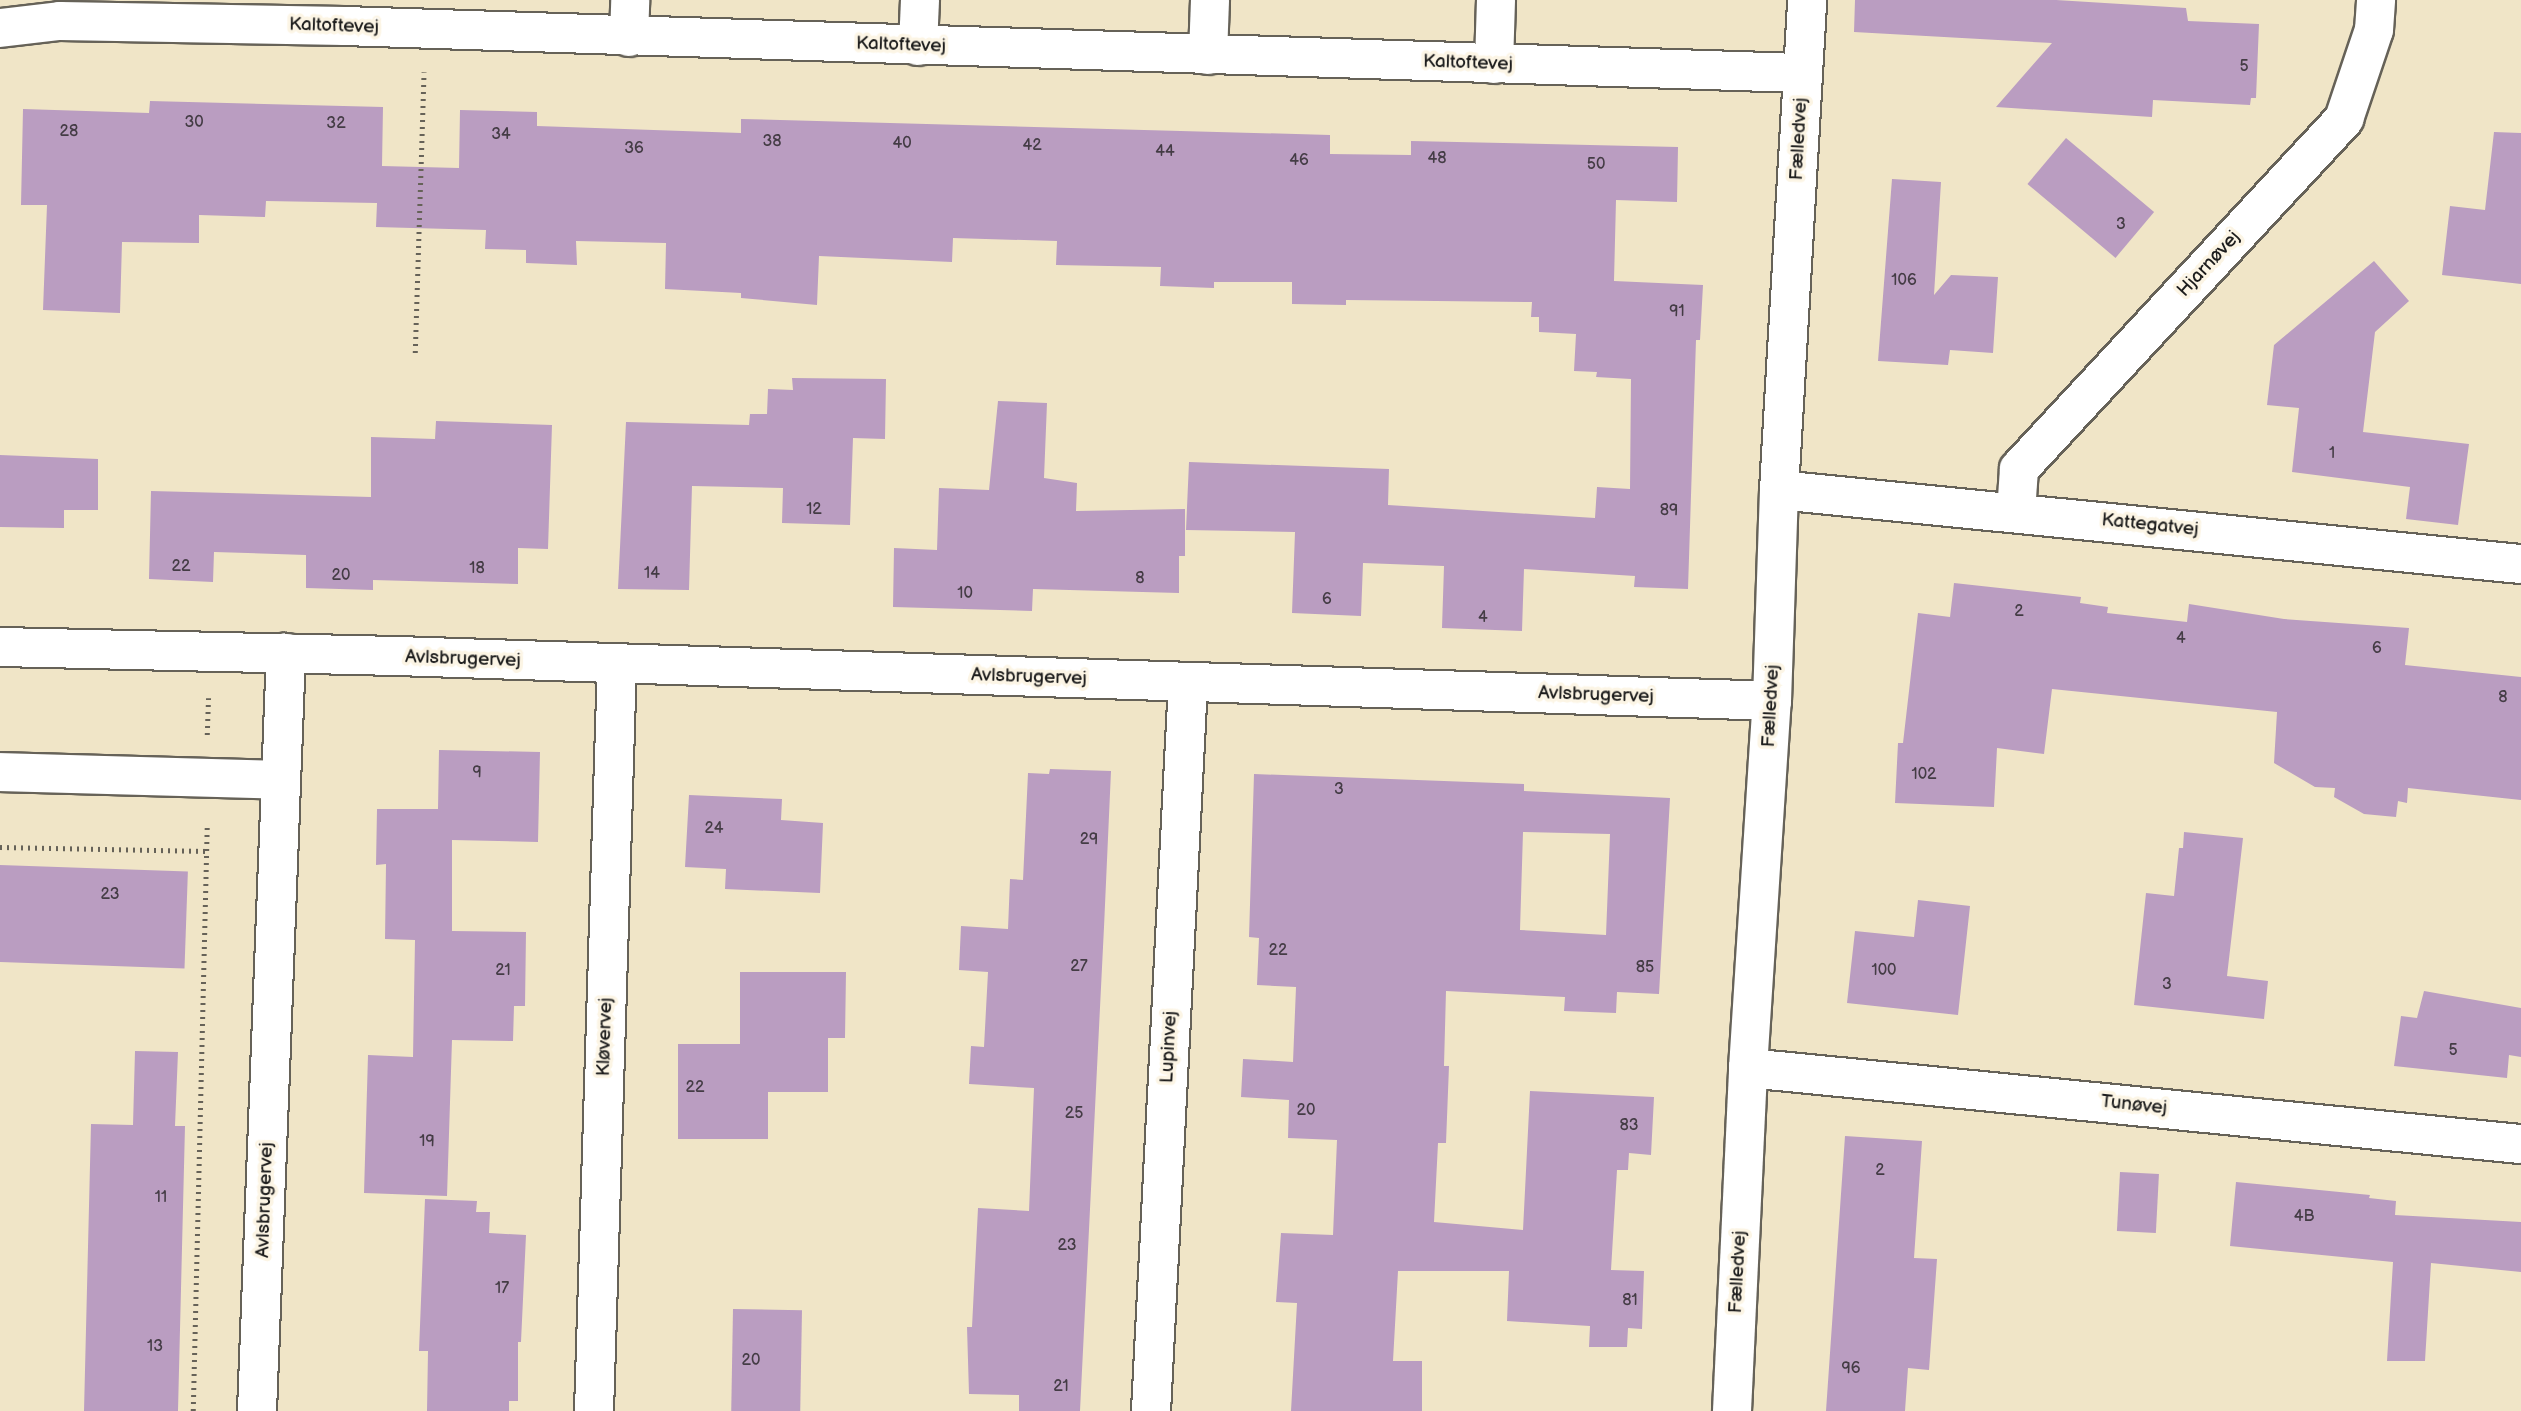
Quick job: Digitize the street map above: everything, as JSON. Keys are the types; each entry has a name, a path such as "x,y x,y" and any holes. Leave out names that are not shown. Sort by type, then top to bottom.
{"street":[{"path":"918,46 920,0"},
{"path":"1208,55 1210,0"},
{"path":"1493,64 1496,0"},
{"name":"Fælledvej","path":"1732,1411 1748,1068 1772,701 1779,490 1807,0"},
{"name":"Hjarnøvej","path":"2016,512 2020,468 2344,119 2374,30 2376,0"},
{"name":"Kaltoftevej","path":"0,28 60,10 344,13 425,29 629,18 918,46 1802,73"},
{"name":"Kattegatvej","path":"1779,490 2521,564"},
{"name":"Avlsbrugervej","path":"0,648 286,653 1772,701"},
{"name":"Avlsbrugervej","path":"257,1411 286,653"},
{"name":"Kløvervej","path":"594,1411 617,664"},
{"name":"Lupinvej","path":"1151,1411 1188,682"},
{"path":"0,772 281,780"},
{"name":"Tunøvej","path":"1748,1068 2521,1143"}],"path":[{"path":"415,353 425,29"},
{"path":"193,1411 207,851 209,651"},
{"path":"0,847 207,851"}],"building":[{"path":"1855,0 2056,0 2186,8 2188,21 2259,24 2256,98 2251,98 2250,105 2153,100 2152,117 1996,107 2052,43 1854,32"},
{"path":"150,101 383,107 382,166 459,168 460,110 537,112 537,126 741,133 741,119 1330,135 1330,154 1411,155 1411,141 1678,147 1677,202 1616,200 1614,281 1703,285 1700,340 1696,340 1688,589 1634,587 1635,576 1524,569 1522,631 1442,628 1444,566 1363,563 1361,616 1292,613 1295,532 1186,530 1189,462 1389,469 1388,505 1595,518 1597,487 1630,489 1631,379 1596,377 1597,372 1574,371 1576,334 1539,332 1539,317 1531,317 1532,302 1346,300 1346,305 1292,304 1292,282 1214,282 1214,288 1160,286 1161,267 1056,265 1057,241 953,238 952,262 819,256 817,305 741,298 741,293 665,289 666,243 576,241 577,265 526,263 526,250 485,249 486,230 376,227 377,203 266,201 265,217 199,215 199,243 122,242 120,313 43,310 47,205 21,205 23,109 149,113"},
{"path":"2494,132 2521,133 2521,284 2442,275 2450,206 2485,210"},
{"path":"2066,138 2154,212 2116,258 2027,184"},
{"path":"1892,179 1941,182 1934,295 1951,275 1998,277 1993,353 1950,350 1948,365 1878,361"},
{"path":"2374,261 2409,301 2375,332 2363,432 2469,444 2458,525 2406,519 2410,487 2292,472 2299,408 2267,405 2274,345"},
{"path":"792,378 886,379 885,439 853,438 850,525 782,523 783,488 692,486 689,590 618,589 626,422 749,425 750,414 767,414 768,389 793,390"},
{"path":"998,401 1047,403 1044,478 1077,483 1076,511 1185,509 1185,556 1179,556 1179,593 1033,589 1032,611 893,607 894,548 937,550 939,488 989,490"},
{"path":"436,421 552,425 548,549 518,548 518,584 373,580 373,590 306,588 306,555 214,552 213,582 149,579 151,491 371,497 371,437 435,439"},
{"path":"0,455 98,459 98,510 64,510 64,528 0,527"},
{"path":"1954,583 2081,597 2080,603 2108,607 2107,613 2187,622 2189,604 2284,619 2409,628 2405,665 2521,677 2521,800 2408,788 2407,803 2398,801 2396,817 2364,814 2334,797 2335,788 2315,787 2274,763 2277,712 2052,689 2044,754 1997,748 1994,807 1895,803 1898,743 1903,743 1918,613 1950,617"},
{"path":"439,750 540,752 538,842 452,840 452,931 526,932 525,1006 514,1006 513,1041 452,1040 447,1196 364,1193 368,1055 413,1057 415,940 385,939 386,864 376,865 377,809 438,809"},
{"path":"1050,769 1111,771 1104,927 1080,1411 1019,1411 1019,1395 969,1394 967,1327 972,1327 978,1208 1029,1211 1034,1088 969,1084 971,1046 984,1047 988,972 959,970 961,926 1008,929 1010,879 1023,880 1028,773 1049,774"},
{"path":"1254,774 1524,784 1524,791 1670,798 1659,994 1617,992 1616,1013 1564,1011 1565,997 1446,991 1444,1066 1449,1066 1446,1143 1438,1143 1434,1222 1523,1230 1530,1091 1654,1097 1651,1155 1629,1153 1628,1170 1617,1170 1611,1270 1644,1271 1642,1329 1628,1328 1627,1347 1589,1347 1590,1326 1507,1321 1509,1271 1398,1271 1393,1361 1422,1361 1422,1411 1291,1411 1297,1303 1276,1302 1281,1233 1333,1235 1337,1140 1288,1138 1289,1100 1241,1097 1243,1059 1293,1062 1296,987 1257,985 1259,938 1249,937","holes":["1523,832 1610,834 1606,935 1520,930"]},
{"path":"689,795 782,799 781,820 823,823 820,893 725,889 726,869 685,867"},
{"path":"2184,832 2243,838 2227,976 2268,981 2264,1019 2134,1005 2146,893 2174,896 2179,848 2183,848"},
{"path":"0,865 188,872 185,969 0,962"},
{"path":"1918,900 1970,906 1958,1015 1847,1003 1855,931 1914,937"},
{"path":"740,972 846,972 845,1038 828,1038 828,1092 768,1092 768,1139 678,1139 678,1044 740,1044"},
{"path":"2424,991 2521,1008 2521,1057 2509,1055 2507,1078 2394,1066 2401,1016 2417,1018"},
{"path":"135,1051 178,1052 175,1126 185,1126 178,1411 84,1411 91,1124 133,1125"},
{"path":"1845,1136 1922,1141 1914,1258 1937,1259 1929,1370 1908,1368 1905,1411 1826,1411"},
{"path":"2120,1172 2159,1174 2156,1233 2117,1231"},
{"path":"2236,1182 2370,1195 2369,1198 2396,1201 2395,1215 2521,1222 2521,1272 2431,1263 2425,1361 2387,1361 2393,1262 2230,1246"},
{"path":"425,1199 477,1201 476,1212 490,1212 489,1233 526,1235 521,1342 518,1342 518,1401 509,1401 509,1411 427,1411 428,1351 419,1351"},
{"path":"733,1309 802,1310 800,1411 731,1411"}]}
